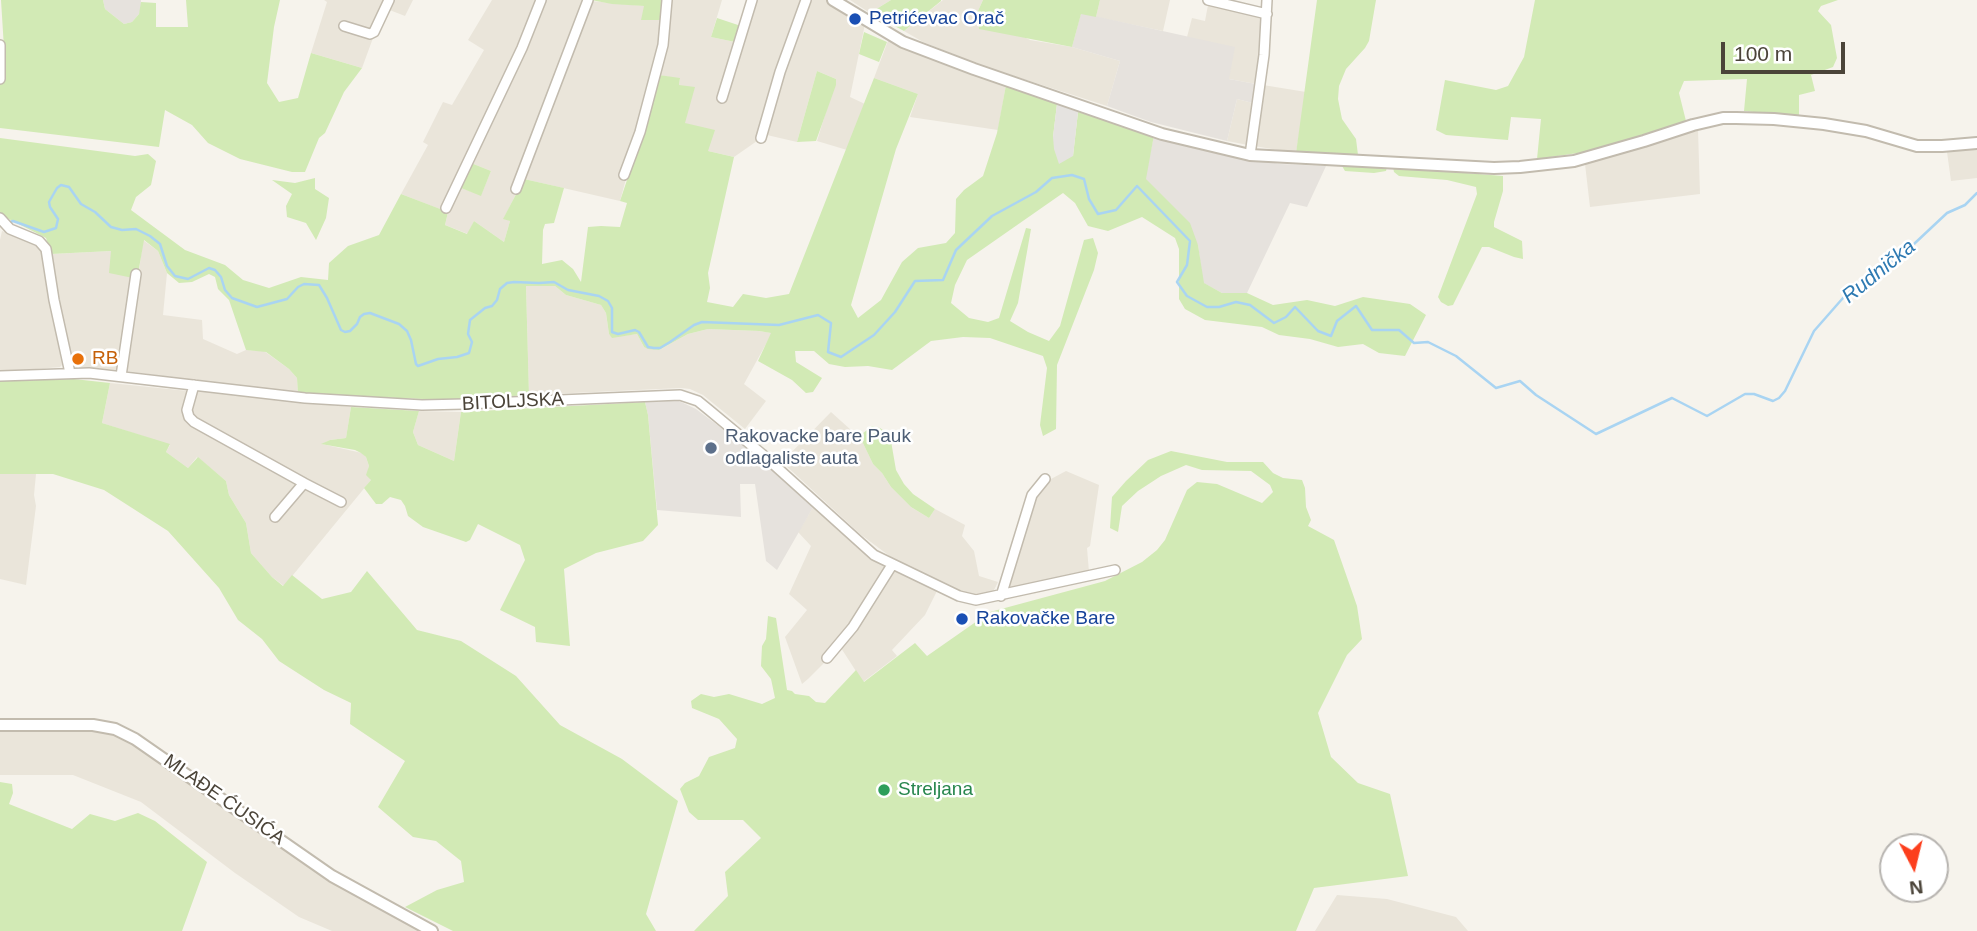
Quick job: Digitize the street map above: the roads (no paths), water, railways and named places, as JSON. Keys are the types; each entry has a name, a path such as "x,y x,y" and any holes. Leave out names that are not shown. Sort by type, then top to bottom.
{"street":[{"path":"344,26 370,34 376,30 389,0"},
{"path":"446,208 517,60 541,0"},
{"path":"516,189 588,0"},
{"path":"624,175 640,132 663,45 667,0"},
{"path":"722,98 752,0"},
{"path":"761,138 780,72 806,0"},
{"path":"833,0 903,42 974,69 1163,134 1250,155 1494,168 1520,167 1574,161 1723,118 1824,124 1866,131 1917,146 1977,143"},
{"path":"1208,0 1266,14"},
{"path":"1250,155 1264,55 1267,0"},
{"path":"0,45 0,79"},
{"path":"3,222 39,241 46,249 70,373"},
{"path":"121,376 136,274"},
{"name":"BITOLJSKA","path":"0,376 70,373 121,376 327,400 422,405 672,394 688,396 698,401 762,454 874,555 958,596 976,600 1002,596"},
{"path":"194,385 187,410 194,422 341,502"},
{"path":"1045,479 1032,495 1002,596 1115,570"},
{"path":"275,517 304,483"},
{"path":"827,658 853,627 892,565"},
{"name":"MLAĐE ĆUSIĆA","path":"0,725 93,725 114,729 135,739 332,876 432,931"}],"waterway":[{"name":"Rudnička","path":"8,223 13,221 44,232 56,228 58,219 49,202 57,188 61,185 69,187 81,204 95,212 111,227 122,230 136,229 160,244 167,266 175,276 188,279 209,268 215,270 232,298 257,307 287,299 304,284 319,285 341,330 350,331 360,317 370,313 399,324 407,331 418,366 469,353 472,342 468,334 470,320 492,306 500,289 507,283 514,282 554,282 568,290 599,296 608,301 612,308 612,332 618,334 635,330 648,347 654,348 660,348 702,322 779,325 818,315 831,323 828,352 841,357 874,335 895,312 915,281 943,280 956,250 992,216 1036,192 1052,178 1072,175 1084,179 1089,199 1098,214 1116,210 1137,186 1190,241 1187,265 1177,282 1187,296 1207,307 1236,302 1250,305 1274,323 1286,317 1295,307 1318,331 1331,336 1337,321 1356,306 1372,330 1399,330 1414,343 1428,342 1456,356 1496,388 1520,381 1536,395 1596,434 1672,398 1707,416 1745,394 1754,394 1773,401 1779,398 1814,331 1850,290 1878,267 1898,259 1947,213 1965,205 1977,193"}],"place":[{"name":"Petrićevac Orač","path":"855,19"},
{"name":"RB","path":"78,359"},
{"name":"Rakovacke bare Pauk odlagaliste auta","path":"711,448"},
{"name":"Rakovačke Bare","path":"962,619"},
{"name":"Streljana","path":"884,790"}]}
